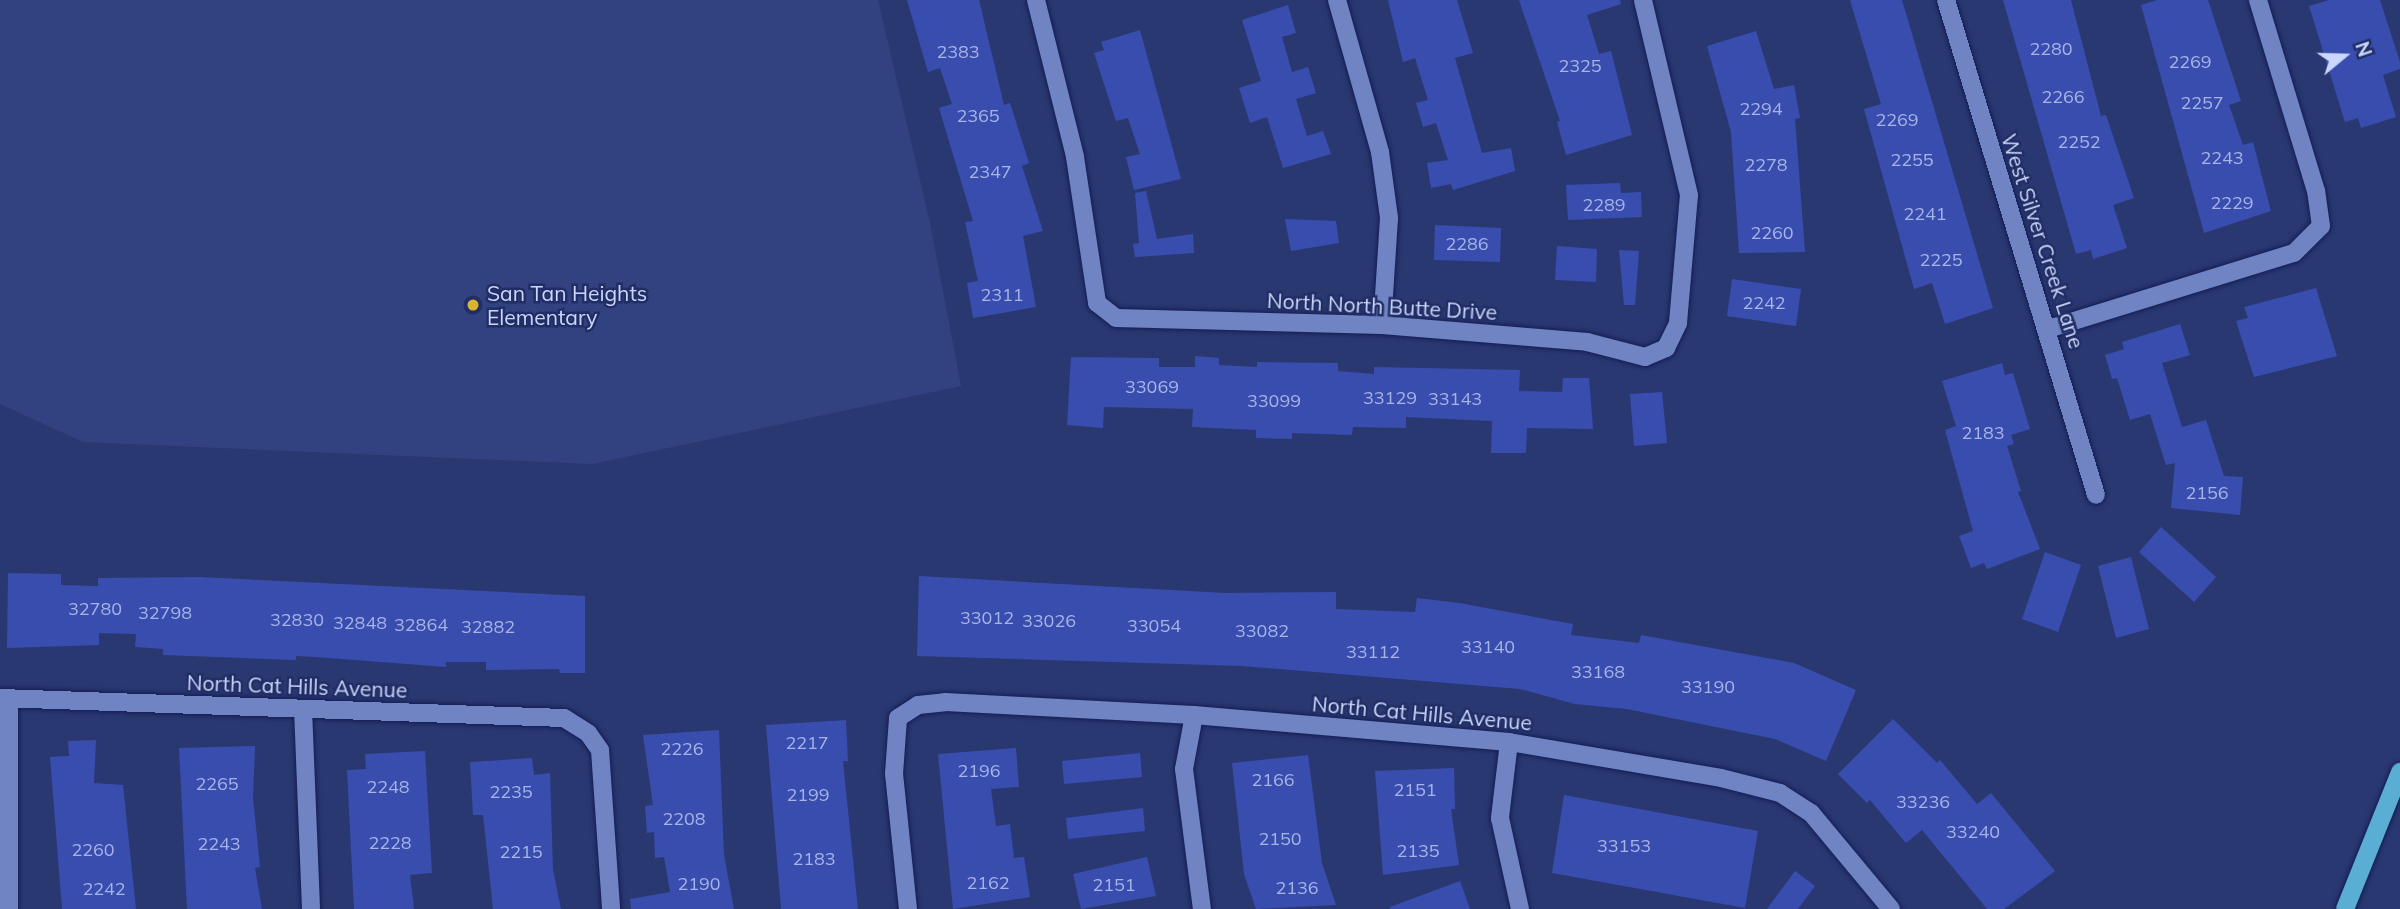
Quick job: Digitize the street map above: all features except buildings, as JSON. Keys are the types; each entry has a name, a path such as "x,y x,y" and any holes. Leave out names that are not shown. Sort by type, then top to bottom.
{"main road":[{"path":"2345,909 2400,772"}],"street":[{"name":"North North Butte Drive","path":"1036,0 1076,157 1097,303 1116,318 1382,325 1587,342 1645,357 1666,348 1678,323 1689,195 1643,0"},
{"path":"1337,0 1380,152 1387,205 1382,325"},
{"name":"West Silver Creek Lane","path":"1946,0 2048,328 2096,495"},
{"path":"2048,328 2294,253 2321,226 2316,191 2258,0"},
{"path":"4,698 9,909"},
{"name":"North Cat Hills Avenue","path":"4,698 564,718 588,733 600,750 611,909"},
{"name":"North Cat Hills Avenue","path":"908,909 894,774 898,718 918,705 945,702 1194,715 1509,742 1721,778 1780,793 1811,813 1891,909"},
{"path":"303,709 311,909"},
{"path":"1194,715 1184,769 1202,909"},
{"path":"1509,742 1500,818 1520,909"}],"shaded area":[{"name":"San Tan Heights Elementary","path":"0,0 878,0 930,223 961,386 592,464 83,442 0,404"}],"place":[{"name":"San Tan Heights Elementary","path":"473,305"}]}
